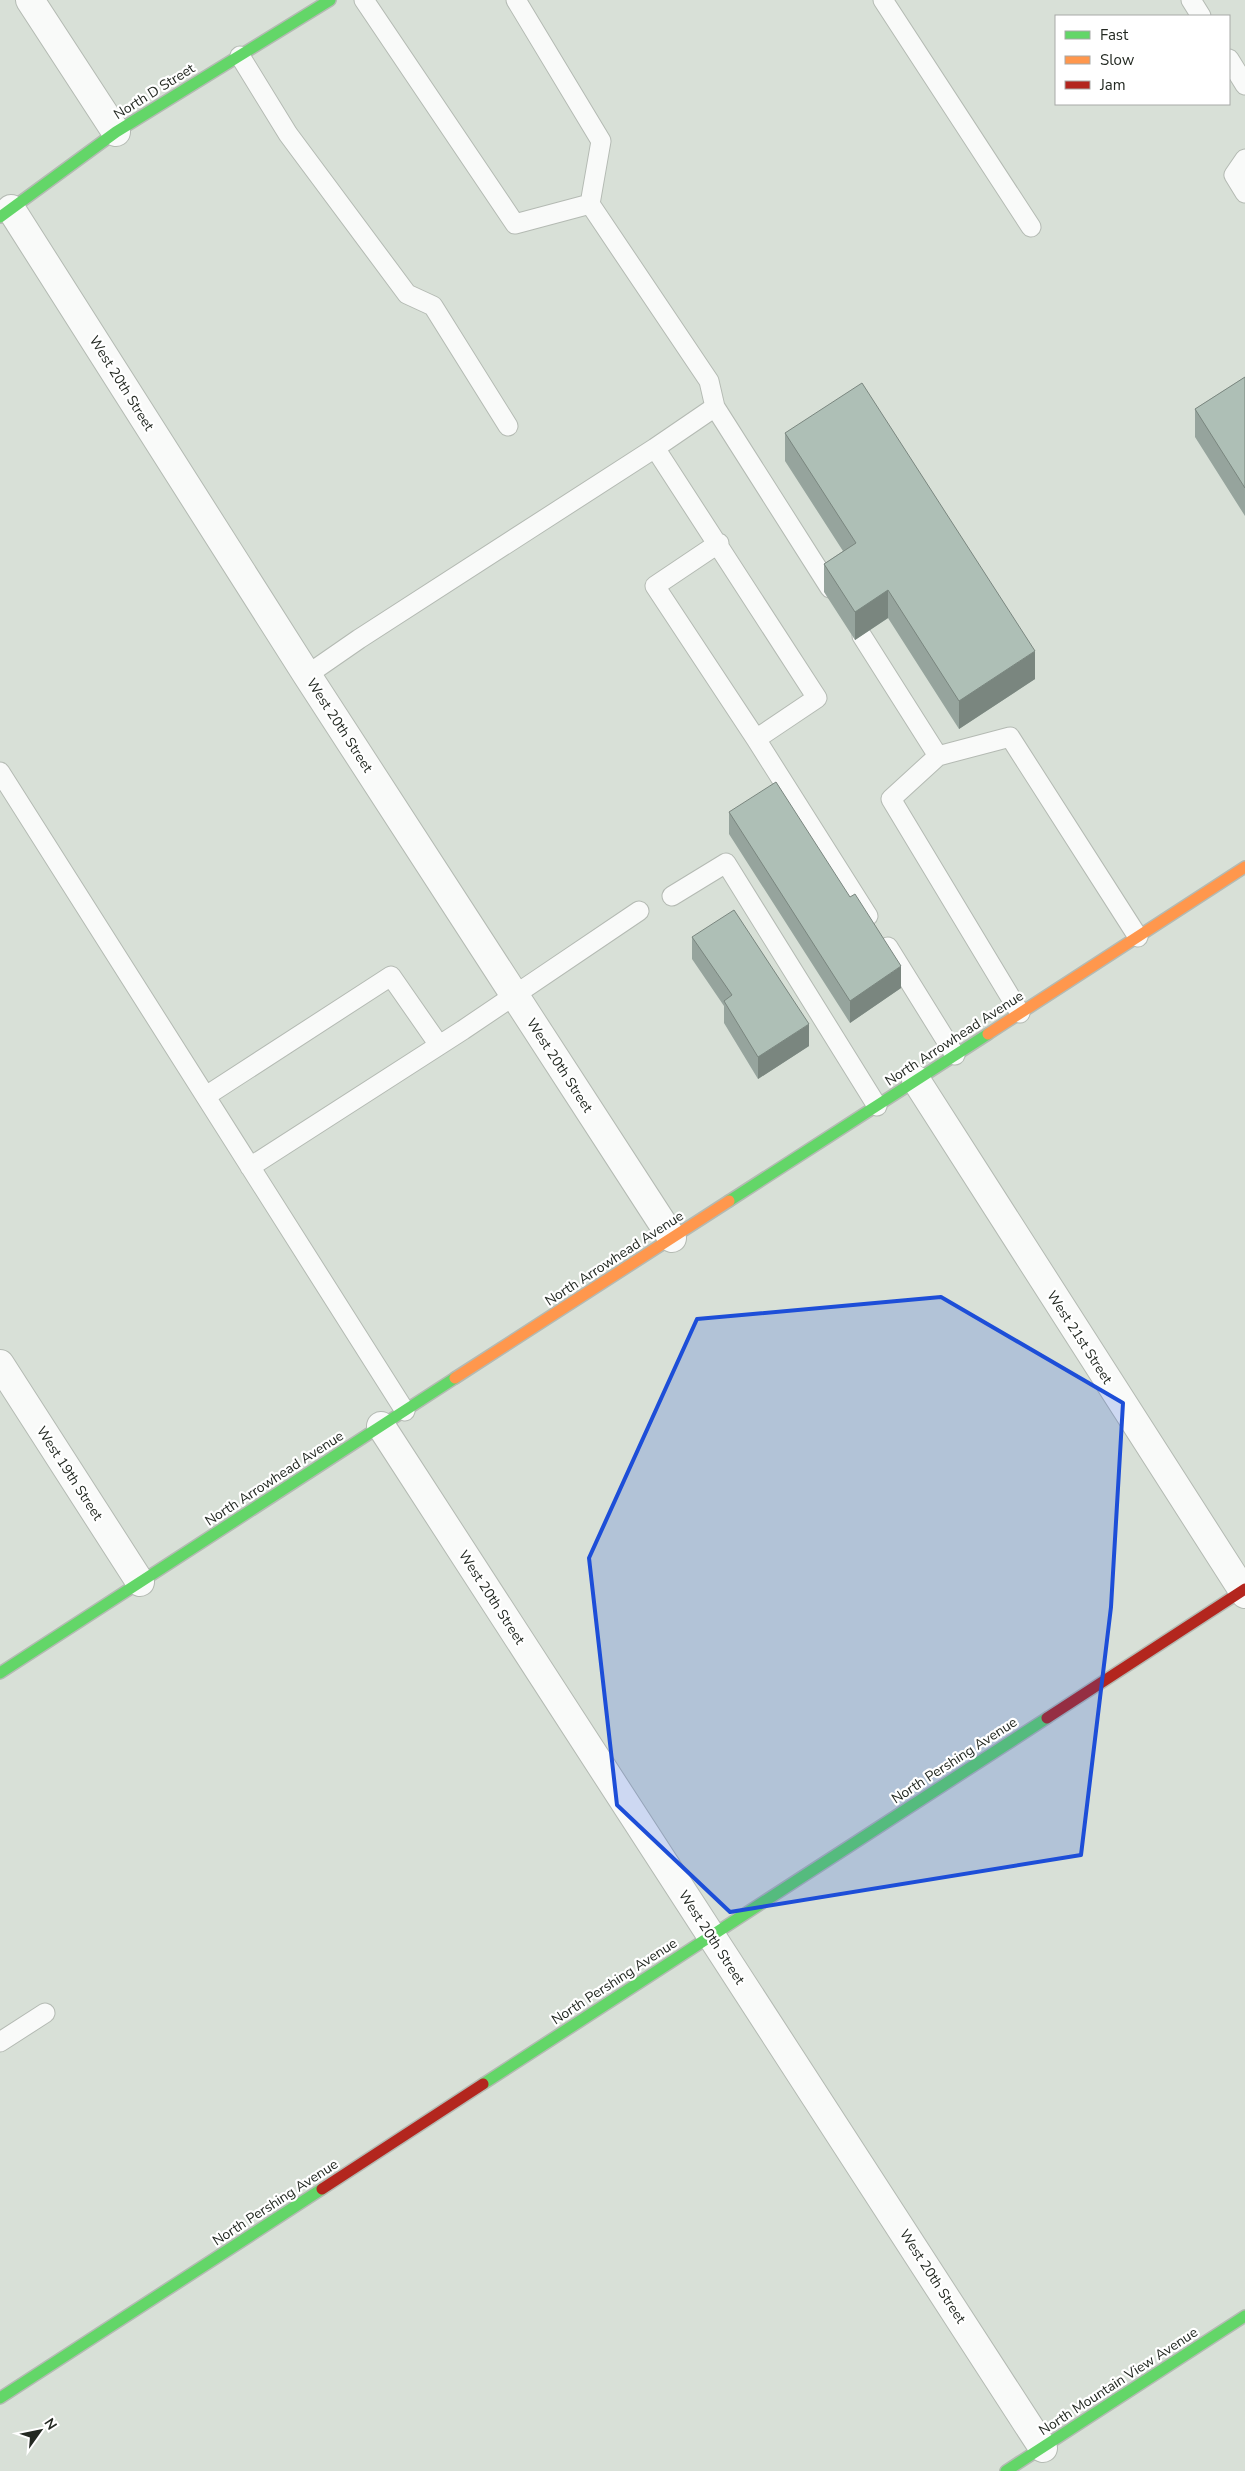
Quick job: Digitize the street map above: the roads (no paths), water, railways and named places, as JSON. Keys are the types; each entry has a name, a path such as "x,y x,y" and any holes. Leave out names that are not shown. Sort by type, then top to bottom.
{"street":[{"path":"30,0 116,132"},
{"name":"North D Street","path":"6,213 116,132 330,0"},
{"name":"West 20th Street","path":"6,213 672,1238"},
{"name":"North Arrowhead Avenue","path":"0,1673 1245,868"},
{"name":"West 21st Street","path":"916,1080 1244,1591"},
{"name":"West 19th Street","path":"0,1364 140,1582"},
{"name":"West 20th Street","path":"381,1426 1043,2448"},
{"name":"North Pershing Avenue","path":"0,2398 1244,1591"},
{"name":"North Mountain View Avenue","path":"1006,2471 1245,2316"}],"lane":[{"path":"364,0 515,224 590,204"},
{"path":"516,0 602,141 590,204 709,381 715,407 830,588"},
{"path":"883,0 1031,227"},
{"path":"240,56 288,134 407,294 433,306 508,426"},
{"path":"1230,61 1245,85"},
{"path":"1245,159 1234,175 1245,192"},
{"path":"307,675 358,639 655,448 715,407"},
{"path":"655,448 719,544 817,698 756,739"},
{"path":"719,544 655,586 756,739 955,1055"},
{"path":"862,636 938,756"},
{"path":"1020,1013 891,799 938,756 1010,737 1138,936"},
{"path":"0,772 405,1411"},
{"path":"672,896 726,863 877,1106"},
{"path":"250,1167 439,1045 639,911"},
{"path":"206,1096 391,976 439,1045"},
{"path":"0,2042 45,2013"}]}
